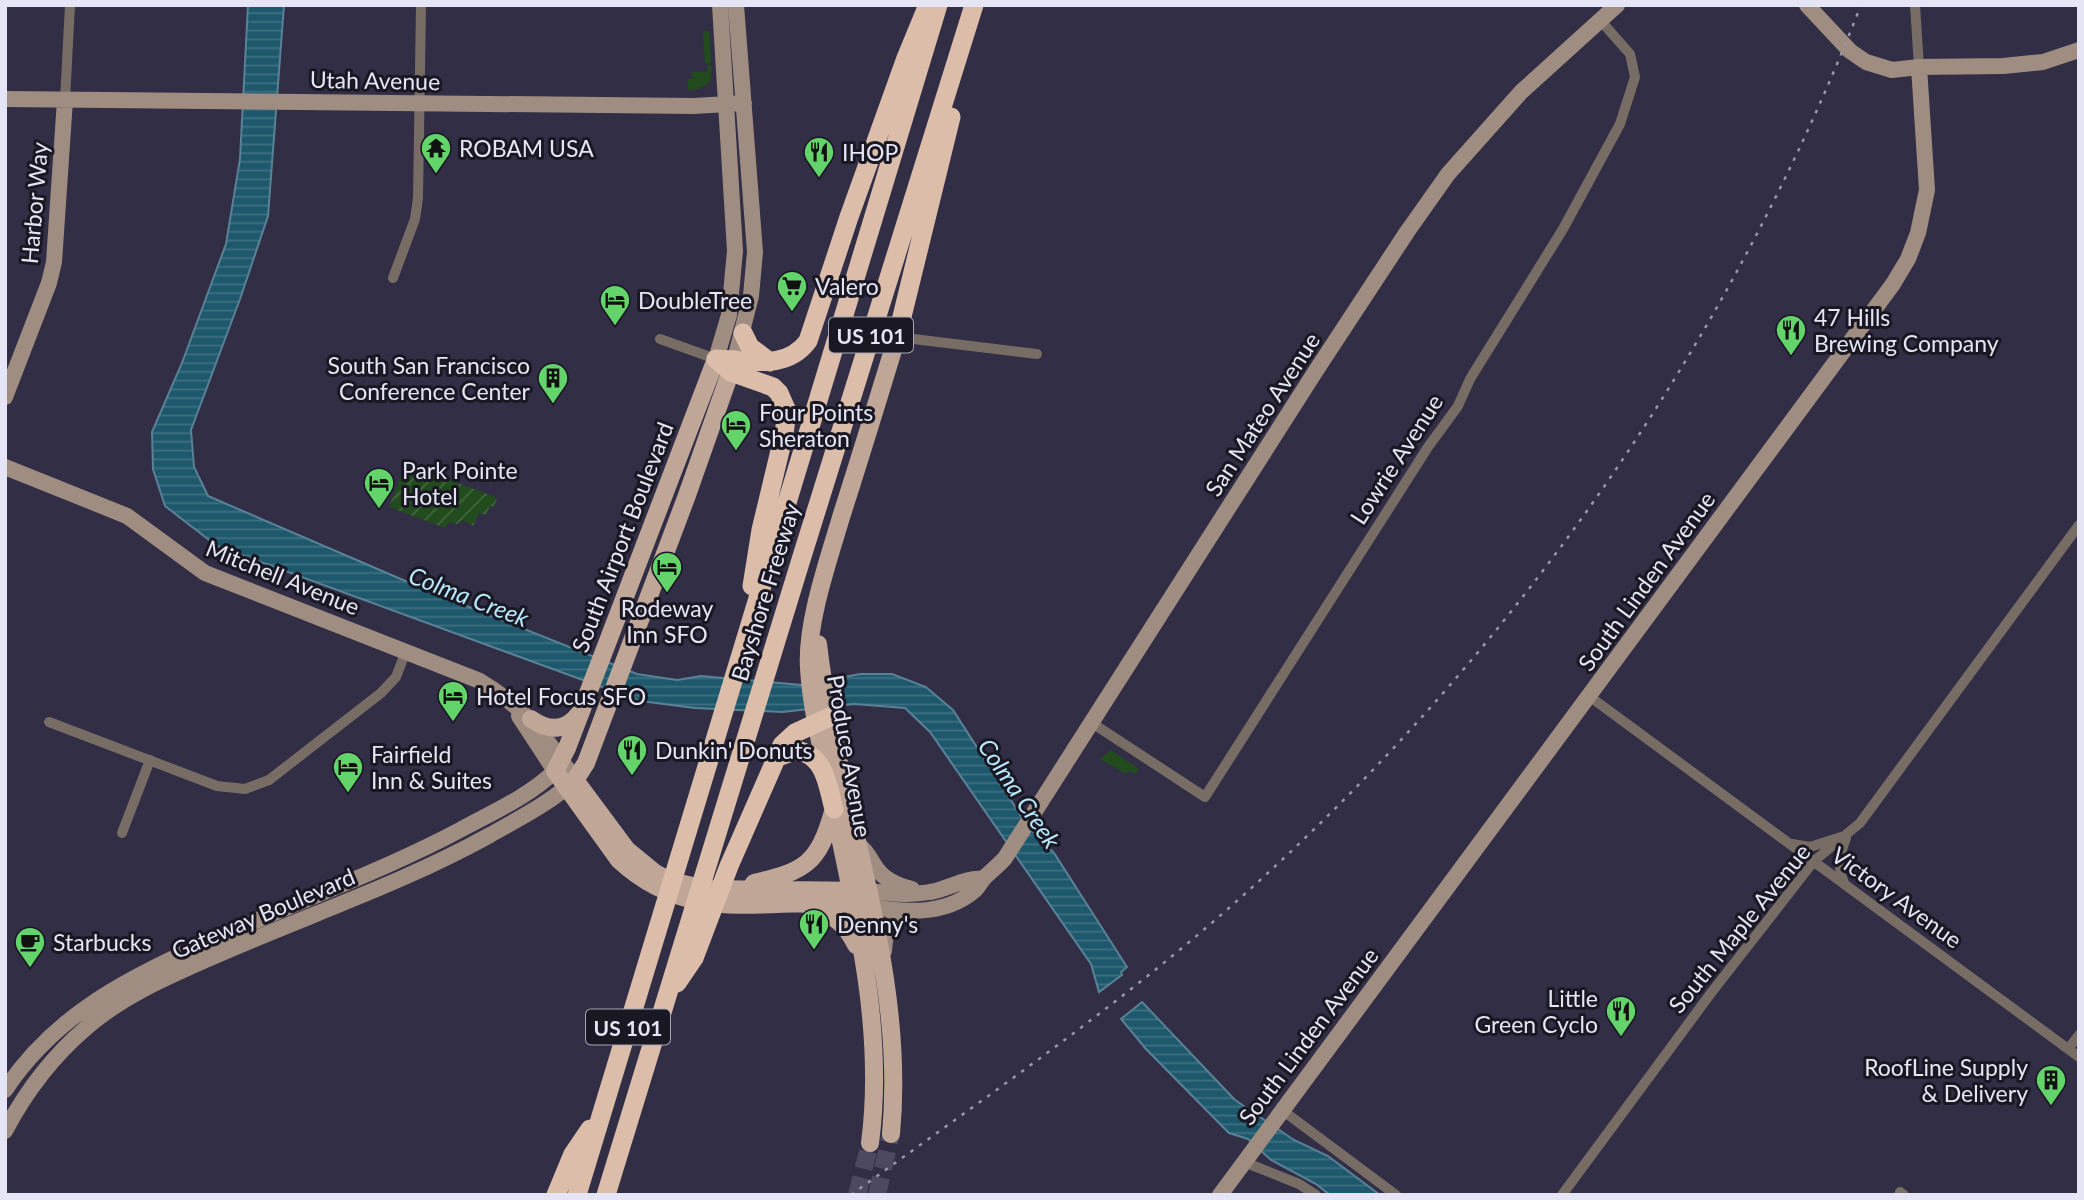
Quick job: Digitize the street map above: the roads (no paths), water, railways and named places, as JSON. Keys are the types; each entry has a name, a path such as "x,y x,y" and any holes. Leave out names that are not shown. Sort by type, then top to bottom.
{"highway":[{"path":"727,363 770,362 795,355 808,341 849,217 915,33 928,5"},
{"name":"Bayshore Freeway","path":"583,1150 605,1101 682,853 938,5"},
{"path":"897,337 951,115 974,5"},
{"name":"Bayshore Freeway","path":"702,910 708,861 974,5"},
{"path":"743,333 750,347 770,362"},
{"path":"727,363 772,387 779,393 787,411 761,530 739,663"},
{"path":"702,910 729,866 775,758 788,738 823,716"},
{"path":"775,758 797,750 813,756 822,768 834,809"},
{"name":"US 101","path":"606,1195 667,998 694,958 702,910"},
{"path":"556,1195 583,1150"},
{"path":"577,1195 583,1150"}],"main road":[{"name":"Produce Avenue","path":"860,898 834,809 817,682 815,616 828,560 897,337"},
{"name":"South Airport Boulevard","path":"558,766 727,363"},
{"name":"South Airport Boulevard","path":"570,784 586,763 608,708 727,363"},
{"path":"531,719 550,729 560,728 568,725 583,706"},
{"name":"Produce Avenue","path":"823,716 860,846 860,898"},
{"path":"558,766 619,860 639,877 664,891 683,898 721,905 785,904 860,898"},
{"path":"570,784 641,863 670,881 687,886 860,898"},
{"path":"730,889 786,874 809,861 823,843 834,809"},
{"path":"860,898 883,960 894,1050 891,1134"},
{"path":"860,898 875,1062 875,1097 870,1143"},
{"path":"785,904 819,910 840,921 855,943 866,974"}],"street":[{"name":"Harbor Way","path":"5,397 49,283 54,262 70,5"},
{"path":"393,278 417,206 421,5"},
{"name":"South Airport Boulevard","path":"720,5 735,271 729,315 727,363"},
{"name":"South Airport Boulevard","path":"727,363 743,333 751,296 755,252 736,5"},
{"name":"San Mateo Avenue","path":"860,898 910,912 933,909 958,901 978,888 983,879 1010,851 1319,366 1446,177 1521,92 1617,5"},
{"path":"1807,5 1850,51 1866,62 1892,71 1919,67 2003,66 2043,62 2079,50"},
{"path":"1915,5 1919,67"},
{"name":"Lowrie Avenue","path":"1092,723 1205,797 1428,447 1458,405 1470,379 1563,229 1619,124 1635,77 1630,54 1600,20"},
{"name":"South Linden Avenue","path":"1220,1195 1893,284 1908,259 1922,222 1927,190 1919,67"},
{"name":"Utah Avenue","path":"5,99 694,106 744,103"},
{"path":"897,337 1037,354"},
{"path":"660,339 727,363"},
{"name":"Mitchell Avenue","path":"5,467 127,516 205,573 480,681 531,719 558,766"},
{"name":"South Maple Avenue","path":"1562,1195 1711,993 1814,861 1860,823 2079,525"},
{"path":"49,722 217,786 245,789 258,786 381,693 396,677 406,651"},
{"name":"Victory Avenue","path":"1589,695 2079,1057"},
{"name":"Mitchell Avenue","path":"510,702 558,766"},
{"path":"122,833 150,760"},
{"name":"Gateway Boulevard","path":"5,1090 51,1037 77,1013 108,991 145,971 275,912 428,847 524,796 558,766"},
{"name":"Gateway Boulevard","path":"5,1131 33,1084 63,1050 88,1026 134,994 259,936 368,894 426,868 532,811 570,784"},
{"path":"1790,844 1810,846 1847,835"},
{"path":"1844,884 1839,873 1839,864 1847,835"},
{"path":"860,846 868,852 878,871 887,879 906,888 930,892"},
{"path":"860,898 930,892 952,887 972,877 983,879"},
{"path":"883,960 885,933 889,925 893,920 910,912"},
{"path":"2068,1049 2079,1035"},
{"path":"1279,1114 1395,1195"},
{"path":"1247,1157 1316,1195"}],"water":[{"path":"248,5 284,5 268,216 191,430 194,467 208,496 424,589 637,674 677,680 701,676 802,685 860,674 892,674 926,687 953,710 1028,827 1054,853 1127,967 1121,972 1122,975 1099,992 1091,964 930,732 905,708 854,704 782,712 695,708 640,701 217,546 165,506 153,469 152,432 182,363 226,244 240,159"},
{"path":"1142,1002 1235,1100 1294,1140 1328,1156 1380,1195 1330,1195 1316,1184 1271,1160 1248,1139 1229,1133 1146,1049 1121,1019"}],"tunnel":[{"path":"877,1195 891,1134"},
{"path":"857,1195 870,1143"}],"railway":[{"path":"851,1195 1081,1028 1214,921 1318,825 1416,723 1508,616 1593,502 1671,384 1742,262 1806,135 1861,5"}],"place":[{"name":"ROBAM USA","path":"436,175"},
{"name":"IHOP","path":"819,179"},
{"name":"Valero","path":"792,313"},
{"name":"DoubleTree","path":"615,327"},
{"name":"47 Hills Brewing Company","path":"1791,357"},
{"name":"South San Francisco Conference Center","path":"553,405"},
{"name":"Four Points Sheraton","path":"736,452"},
{"name":"Park Pointe Hotel","path":"379,510"},
{"name":"Rodeway Inn SFO","path":"667,594"},
{"name":"Hotel Focus SFO","path":"453,723"},
{"name":"Dunkin' Donuts","path":"632,777"},
{"name":"Fairfield Inn & Suites","path":"348,794"},
{"name":"Denny's","path":"814,951"},
{"name":"Starbucks","path":"30,969"},
{"name":"Little Green Cyclo","path":"1621,1038"},
{"name":"RoofLine Supply & Delivery","path":"2051,1107"}],"water label":[{"name":"Colma Creek","path":"469,596"},
{"name":"Colma Creek","path":"1020,793"}]}
